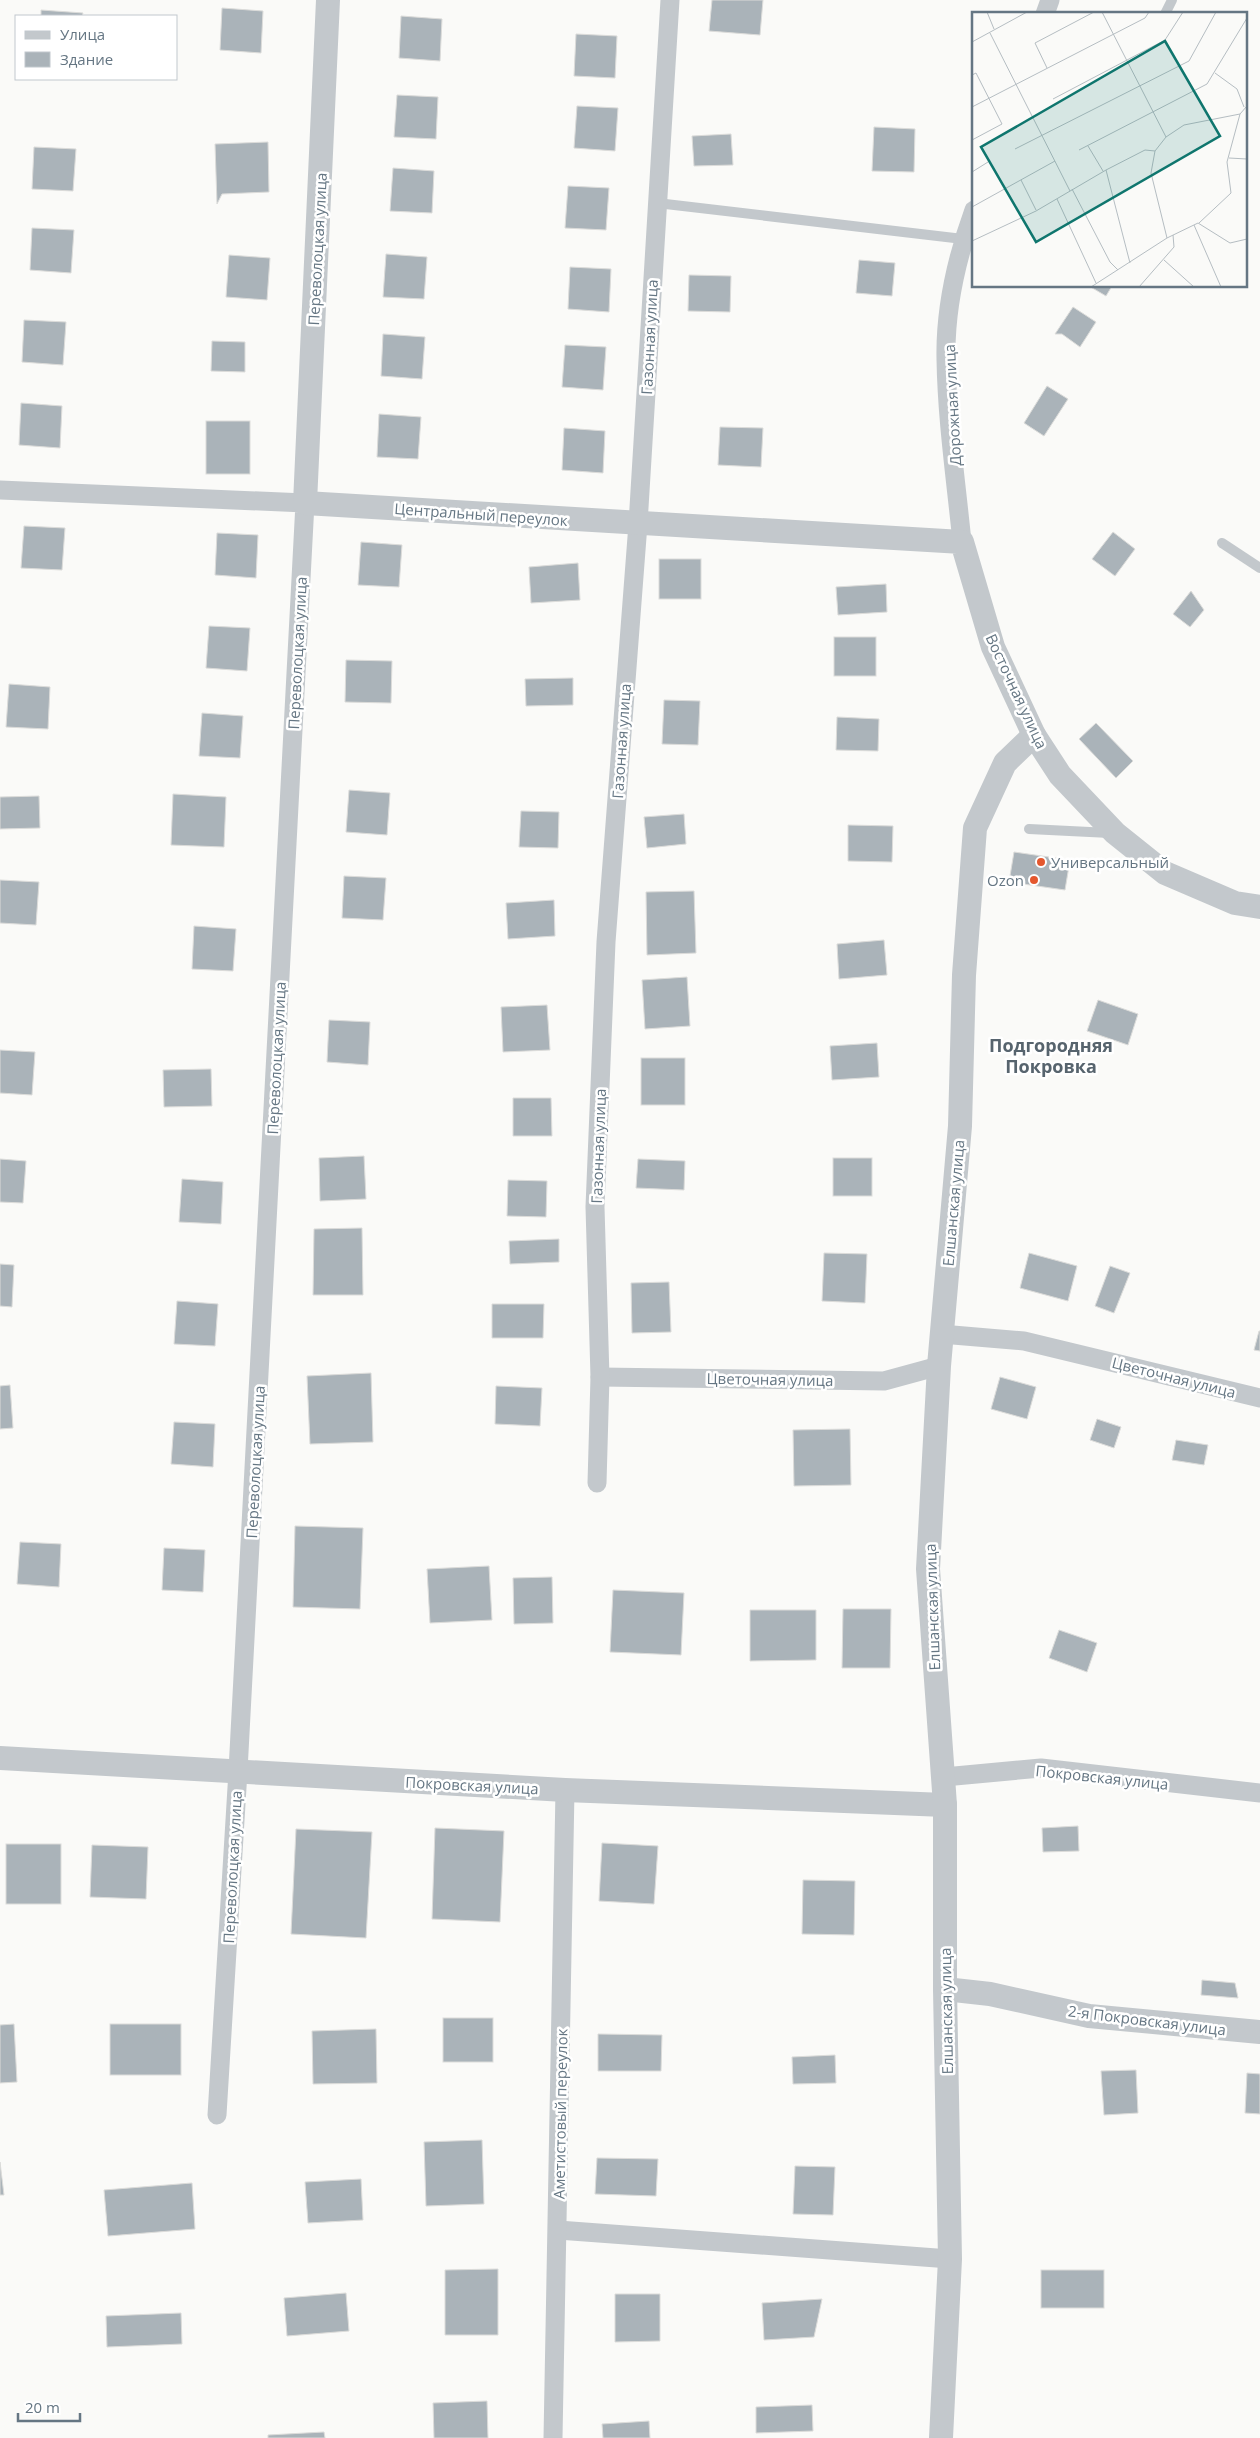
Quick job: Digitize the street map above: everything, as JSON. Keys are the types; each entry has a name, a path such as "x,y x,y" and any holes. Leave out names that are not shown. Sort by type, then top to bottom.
{"street":[{"name":"Переволоцкая улица","path":"217,2115 238,1771 305,503 328,0"},
{"name":"Газонная улица","path":"597,1484 600,1377 595,1207 606,942 638,524 670,0"},
{"path":"1046,12 1050,0"},
{"name":"Дорожная улица","path":"962,542 946,358 951,301 963,239 972,215"},
{"name":"Центральный переулок","path":"0,490 305,503 962,542"},
{"name":"Восточная улица","path":"962,542 993,647 1034,735 1060,775 1115,833 1165,873 1235,902 1260,907"},
{"name":"Елшанская улица","path":"941,2438 950,2259 945,1805 928,1569 939,1366 960,1126 964,974 975,828 1005,764 1034,735"},
{"name":"Цветочная улица","path":"941,1334 1024,1341 1260,1398"},
{"name":"Цветочная улица","path":"600,1377 884,1380 939,1366"},
{"name":"Покровская улица","path":"0,1758 565,1790 945,1805"},
{"name":"Покровская улица","path":"944,1777 1041,1768 1260,1793"},
{"name":"Аметистовый переулок","path":"553,2438 565,1790"},
{"name":"2-я Покровская улица","path":"946,1989 990,1994 1089,2016 1260,2032"},
{"path":"558,2230 950,2259"}],"lane":[{"path":"1166,12 1172,0"},
{"path":"657,203 963,239"},
{"path":"1222,543 1260,568"},
{"path":"1029,829 1115,833"}],"building":[{"path":"712,0 763,0 760,35 709,31"},
{"path":"222,8 263,11 261,53 220,50"},
{"path":"41,10 83,13 82,15 41,15"},
{"path":"401,16 442,19 440,61 399,58"},
{"path":"576,34 617,36 615,78 574,76"},
{"path":"397,95 438,97 436,139 394,137"},
{"path":"577,106 618,108 615,151 574,148"},
{"path":"874,127 915,129 914,172 872,171"},
{"path":"731,134 733,165 694,166 692,136"},
{"path":"268,142 269,192 222,194 217,204 215,144"},
{"path":"34,147 76,149 73,191 32,189"},
{"path":"393,168 434,171 432,213 390,211"},
{"path":"568,186 609,188 606,230 565,228"},
{"path":"32,228 74,230 71,273 30,270"},
{"path":"386,254 427,257 424,299 383,297"},
{"path":"229,255 270,258 267,300 226,297"},
{"path":"859,260 895,263 892,296 856,293"},
{"path":"570,267 611,269 609,312 568,309"},
{"path":"689,275 731,276 730,312 688,311"},
{"path":"1092,288 1111,288 1106,296"},
{"path":"1073,307 1096,322 1080,347 1062,334 1055,334"},
{"path":"24,320 66,322 63,365 22,362"},
{"path":"383,334 425,337 422,379 381,376"},
{"path":"212,341 245,342 245,372 211,371"},
{"path":"565,345 606,347 603,390 562,387"},
{"path":"1047,386 1068,399 1044,436 1024,423"},
{"path":"21,403 62,406 60,448 19,445"},
{"path":"379,414 421,417 418,459 377,457"},
{"path":"206,421 250,421 250,474 206,474"},
{"path":"720,427 763,428 761,467 718,465"},
{"path":"564,428 605,431 603,473 562,470"},
{"path":"24,526 65,528 62,570 21,568"},
{"path":"1113,532 1135,549 1115,576 1092,559"},
{"path":"217,533 258,535 256,578 215,575"},
{"path":"361,542 402,545 399,587 358,585"},
{"path":"659,559 701,559 701,599 659,599"},
{"path":"578,563 580,600 531,603 529,567"},
{"path":"886,584 887,612 838,615 836,587"},
{"path":"1191,591 1204,610 1190,627 1173,614"},
{"path":"209,626 250,628 247,671 206,668"},
{"path":"834,637 876,637 876,676 834,676"},
{"path":"346,660 392,661 391,703 345,702"},
{"path":"573,678 573,705 526,706 525,679"},
{"path":"9,684 50,687 48,729 6,727"},
{"path":"664,700 700,701 698,745 662,744"},
{"path":"202,713 243,716 240,758 199,756"},
{"path":"837,717 879,719 878,751 836,750"},
{"path":"1096,723 1133,761 1116,778 1079,739"},
{"path":"349,790 390,793 387,835 346,832"},
{"path":"173,794 226,797 224,847 171,845"},
{"path":"39,796 40,828 0,829 0,797"},
{"path":"521,811 559,812 558,848 519,847"},
{"path":"684,814 686,844 647,848 644,817"},
{"path":"848,825 893,826 892,862 848,861"},
{"path":"1014,852 1070,860 1065,890 1009,882"},
{"path":"344,876 386,878 383,920 342,918"},
{"path":"0,880 39,882 36,925 0,923"},
{"path":"694,891 696,953 647,955 646,892"},
{"path":"554,900 555,936 508,939 506,903"},
{"path":"194,926 236,929 233,971 192,969"},
{"path":"884,940 887,975 839,979 837,944"},
{"path":"687,977 690,1026 645,1029 642,980"},
{"path":"1098,1000 1138,1014 1128,1045 1087,1031"},
{"path":"547,1005 550,1050 503,1052 501,1007"},
{"path":"329,1020 370,1022 368,1065 327,1062"},
{"path":"877,1043 879,1077 832,1080 830,1046"},
{"path":"0,1050 35,1052 32,1095 0,1093"},
{"path":"641,1058 685,1058 685,1105 641,1105"},
{"path":"211,1069 212,1106 164,1107 163,1070"},
{"path":"513,1098 551,1098 552,1136 513,1136"},
{"path":"364,1156 366,1199 320,1201 319,1158"},
{"path":"833,1158 872,1158 872,1196 833,1196"},
{"path":"0,1159 26,1161 23,1203 0,1202"},
{"path":"638,1159 685,1161 684,1190 636,1188"},
{"path":"182,1179 223,1182 221,1224 179,1222"},
{"path":"508,1180 547,1181 546,1217 507,1216"},
{"path":"362,1228 363,1295 313,1295 314,1229"},
{"path":"559,1239 559,1262 510,1264 509,1241"},
{"path":"824,1253 867,1254 865,1303 822,1301"},
{"path":"1029,1253 1077,1266 1068,1301 1020,1288"},
{"path":"0,1264 14,1265 12,1307 0,1306"},
{"path":"1110,1266 1130,1273 1114,1313 1095,1306"},
{"path":"669,1282 671,1332 632,1333 631,1283"},
{"path":"177,1301 218,1304 215,1346 174,1344"},
{"path":"492,1304 544,1304 543,1338 492,1338"},
{"path":"1260,1331 1260,1351 1254,1350"},
{"path":"371,1373 373,1442 310,1444 307,1376"},
{"path":"1000,1377 1036,1387 1027,1419 991,1409"},
{"path":"10,1385 13,1428 0,1429 0,1386"},
{"path":"496,1386 542,1388 540,1426 495,1424"},
{"path":"1097,1419 1121,1427 1114,1448 1090,1440"},
{"path":"174,1422 215,1424 213,1467 171,1464"},
{"path":"850,1429 851,1485 794,1486 793,1430"},
{"path":"1176,1440 1208,1445 1204,1465 1172,1460"},
{"path":"295,1526 363,1528 360,1609 293,1607"},
{"path":"20,1542 61,1544 59,1587 17,1584"},
{"path":"164,1548 205,1550 203,1592 162,1590"},
{"path":"489,1566 492,1620 430,1623 427,1569"},
{"path":"552,1577 553,1623 514,1624 513,1578"},
{"path":"613,1590 684,1593 681,1655 610,1652"},
{"path":"843,1609 891,1609 890,1668 842,1668"},
{"path":"750,1610 816,1610 816,1660 750,1661"},
{"path":"1059,1630 1097,1643 1087,1672 1049,1658"},
{"path":"1078,1826 1079,1851 1043,1852 1042,1828"},
{"path":"435,1828 504,1831 500,1922 432,1919"},
{"path":"296,1829 372,1832 366,1938 291,1934"},
{"path":"602,1843 658,1846 654,1904 599,1901"},
{"path":"6,1844 61,1844 61,1904 6,1904"},
{"path":"92,1845 148,1847 146,1899 90,1897"},
{"path":"803,1880 855,1881 854,1935 802,1934"},
{"path":"1202,1980 1235,1983 1238,1998 1201,1995"},
{"path":"443,2018 493,2018 493,2062 443,2062"},
{"path":"14,2024 17,2082 0,2083 0,2025"},
{"path":"110,2024 181,2024 181,2075 110,2075"},
{"path":"376,2029 377,2083 313,2084 312,2031"},
{"path":"598,2034 662,2035 661,2071 598,2071"},
{"path":"835,2055 836,2083 793,2084 792,2057"},
{"path":"1136,2070 1138,2113 1104,2115 1101,2071"},
{"path":"1247,2073 1260,2074 1260,2114 1245,2113"},
{"path":"482,2140 484,2204 426,2206 424,2142"},
{"path":"597,2158 658,2159 656,2196 595,2194"},
{"path":"0,2162 4,2195 0,2195"},
{"path":"795,2166 835,2167 833,2215 793,2214"},
{"path":"361,2179 363,2220 308,2223 305,2182"},
{"path":"192,2183 195,2229 108,2236 104,2190"},
{"path":"498,2269 498,2335 445,2335 445,2270"},
{"path":"1041,2270 1104,2270 1104,2308 1041,2308"},
{"path":"346,2293 349,2331 287,2336 284,2298"},
{"path":"615,2294 660,2294 660,2341 615,2342"},
{"path":"822,2299 814,2337 764,2340 762,2303"},
{"path":"181,2313 182,2344 107,2347 106,2316"},
{"path":"487,2401 488,2438 434,2438 433,2403"},
{"path":"812,2405 813,2431 756,2433 756,2407"},
{"path":"649,2421 650,2438 603,2438 602,2424"},
{"path":"324,2432 325,2438 268,2438 268,2435"}],"place":[{"name":"Универсальный","path":"1041,862"},
{"name":"Ozon","path":"1034,880"}],"district":[{"name":"Подгородняя Покровка","path":"1051,1055"}]}
